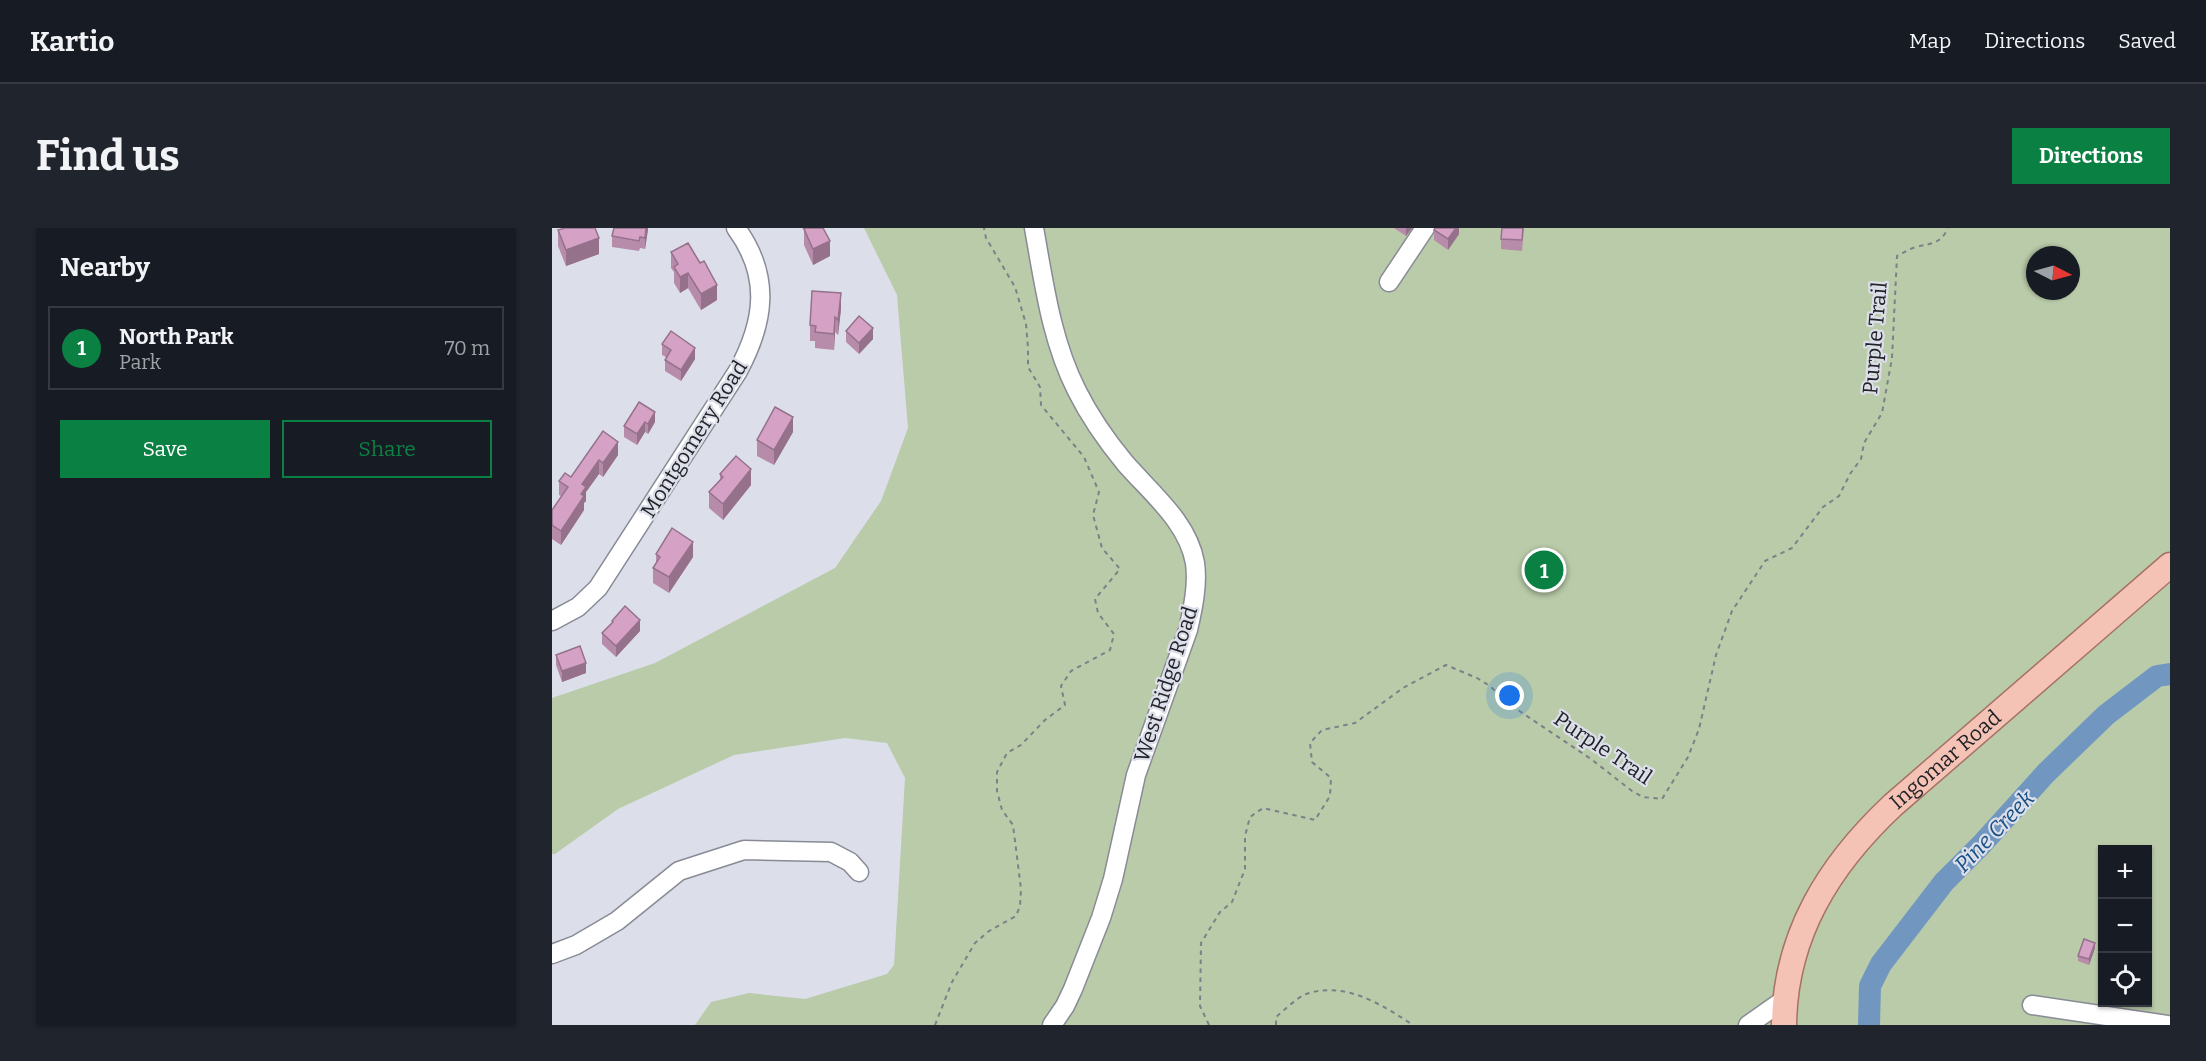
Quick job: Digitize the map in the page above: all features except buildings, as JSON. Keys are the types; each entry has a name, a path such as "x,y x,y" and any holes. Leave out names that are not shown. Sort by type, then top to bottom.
{"main road":[{"name":"Ingomar Road","path":"1784,1025 1785,999 1796,948 1809,915 1830,876 1859,838 1893,805 2170,565"}],"street":[{"name":"Montgomery Road","path":"552,621 578,608 598,588 749,351 761,311 760,285 757,267 736,228"},
{"name":"West Ridge Road","path":"1034,228 1047,304 1067,371 1096,426 1184,532 1195,562 1196,576 1188,630 1136,775 1113,879 1101,918 1073,989 1052,1025"},
{"path":"1389,282 1425,228"},
{"path":"552,954 576,945 616,921 679,872 744,850 831,852 850,862 860,872"},
{"path":"1748,1025 1785,999"},
{"path":"2032,1005 2167,1025"}],"path":[{"path":"934,1025 952,982 975,943 1016,916 1020,906 1021,889 1012,825 1002,810 997,772 1006,753 1021,745 1045,720 1065,705 1061,686 1071,671 1110,650 1114,634 1098,613 1095,599 1120,569 1102,548 1093,515 1099,492 1084,457 1041,405 1040,387 1028,367 1026,324 1018,295 986,238 984,228"},
{"name":"Purple Trail","path":"1209,1025 1200,1006 1201,944 1220,912 1232,902 1245,869 1245,836 1250,817 1263,808 1315,820 1330,796 1331,778 1312,762 1311,743 1322,730 1354,723 1394,694 1433,671 1446,665 1477,678 1490,686 1506,702 1590,759 1632,791 1643,797 1662,799 1688,757 1699,729 1716,655 1732,611 1765,561 1792,548 1823,507 1839,496 1861,459 1864,442 1882,413 1892,358 1897,256 1916,247 1932,245 1945,235 1948,228"},
{"path":"1276,1025 1276,1017 1304,994 1337,989 1379,1002 1413,1025"}],"green space":[{"path":"864,228 2170,228 2170,1025 695,1025 711,1002 749,993 805,999 887,974 894,965 905,778 887,743 845,738 734,755 618,809 552,854 552,698 655,663 835,568 881,501 908,428 897,295"}],"waterway":[{"name":"Pine Creek","path":"1869,1025 1870,986 1881,964 1944,882 2046,773 2106,715 2157,676 2170,674"}],"place":[{"name":"North Park","path":"1544,570"}]}
